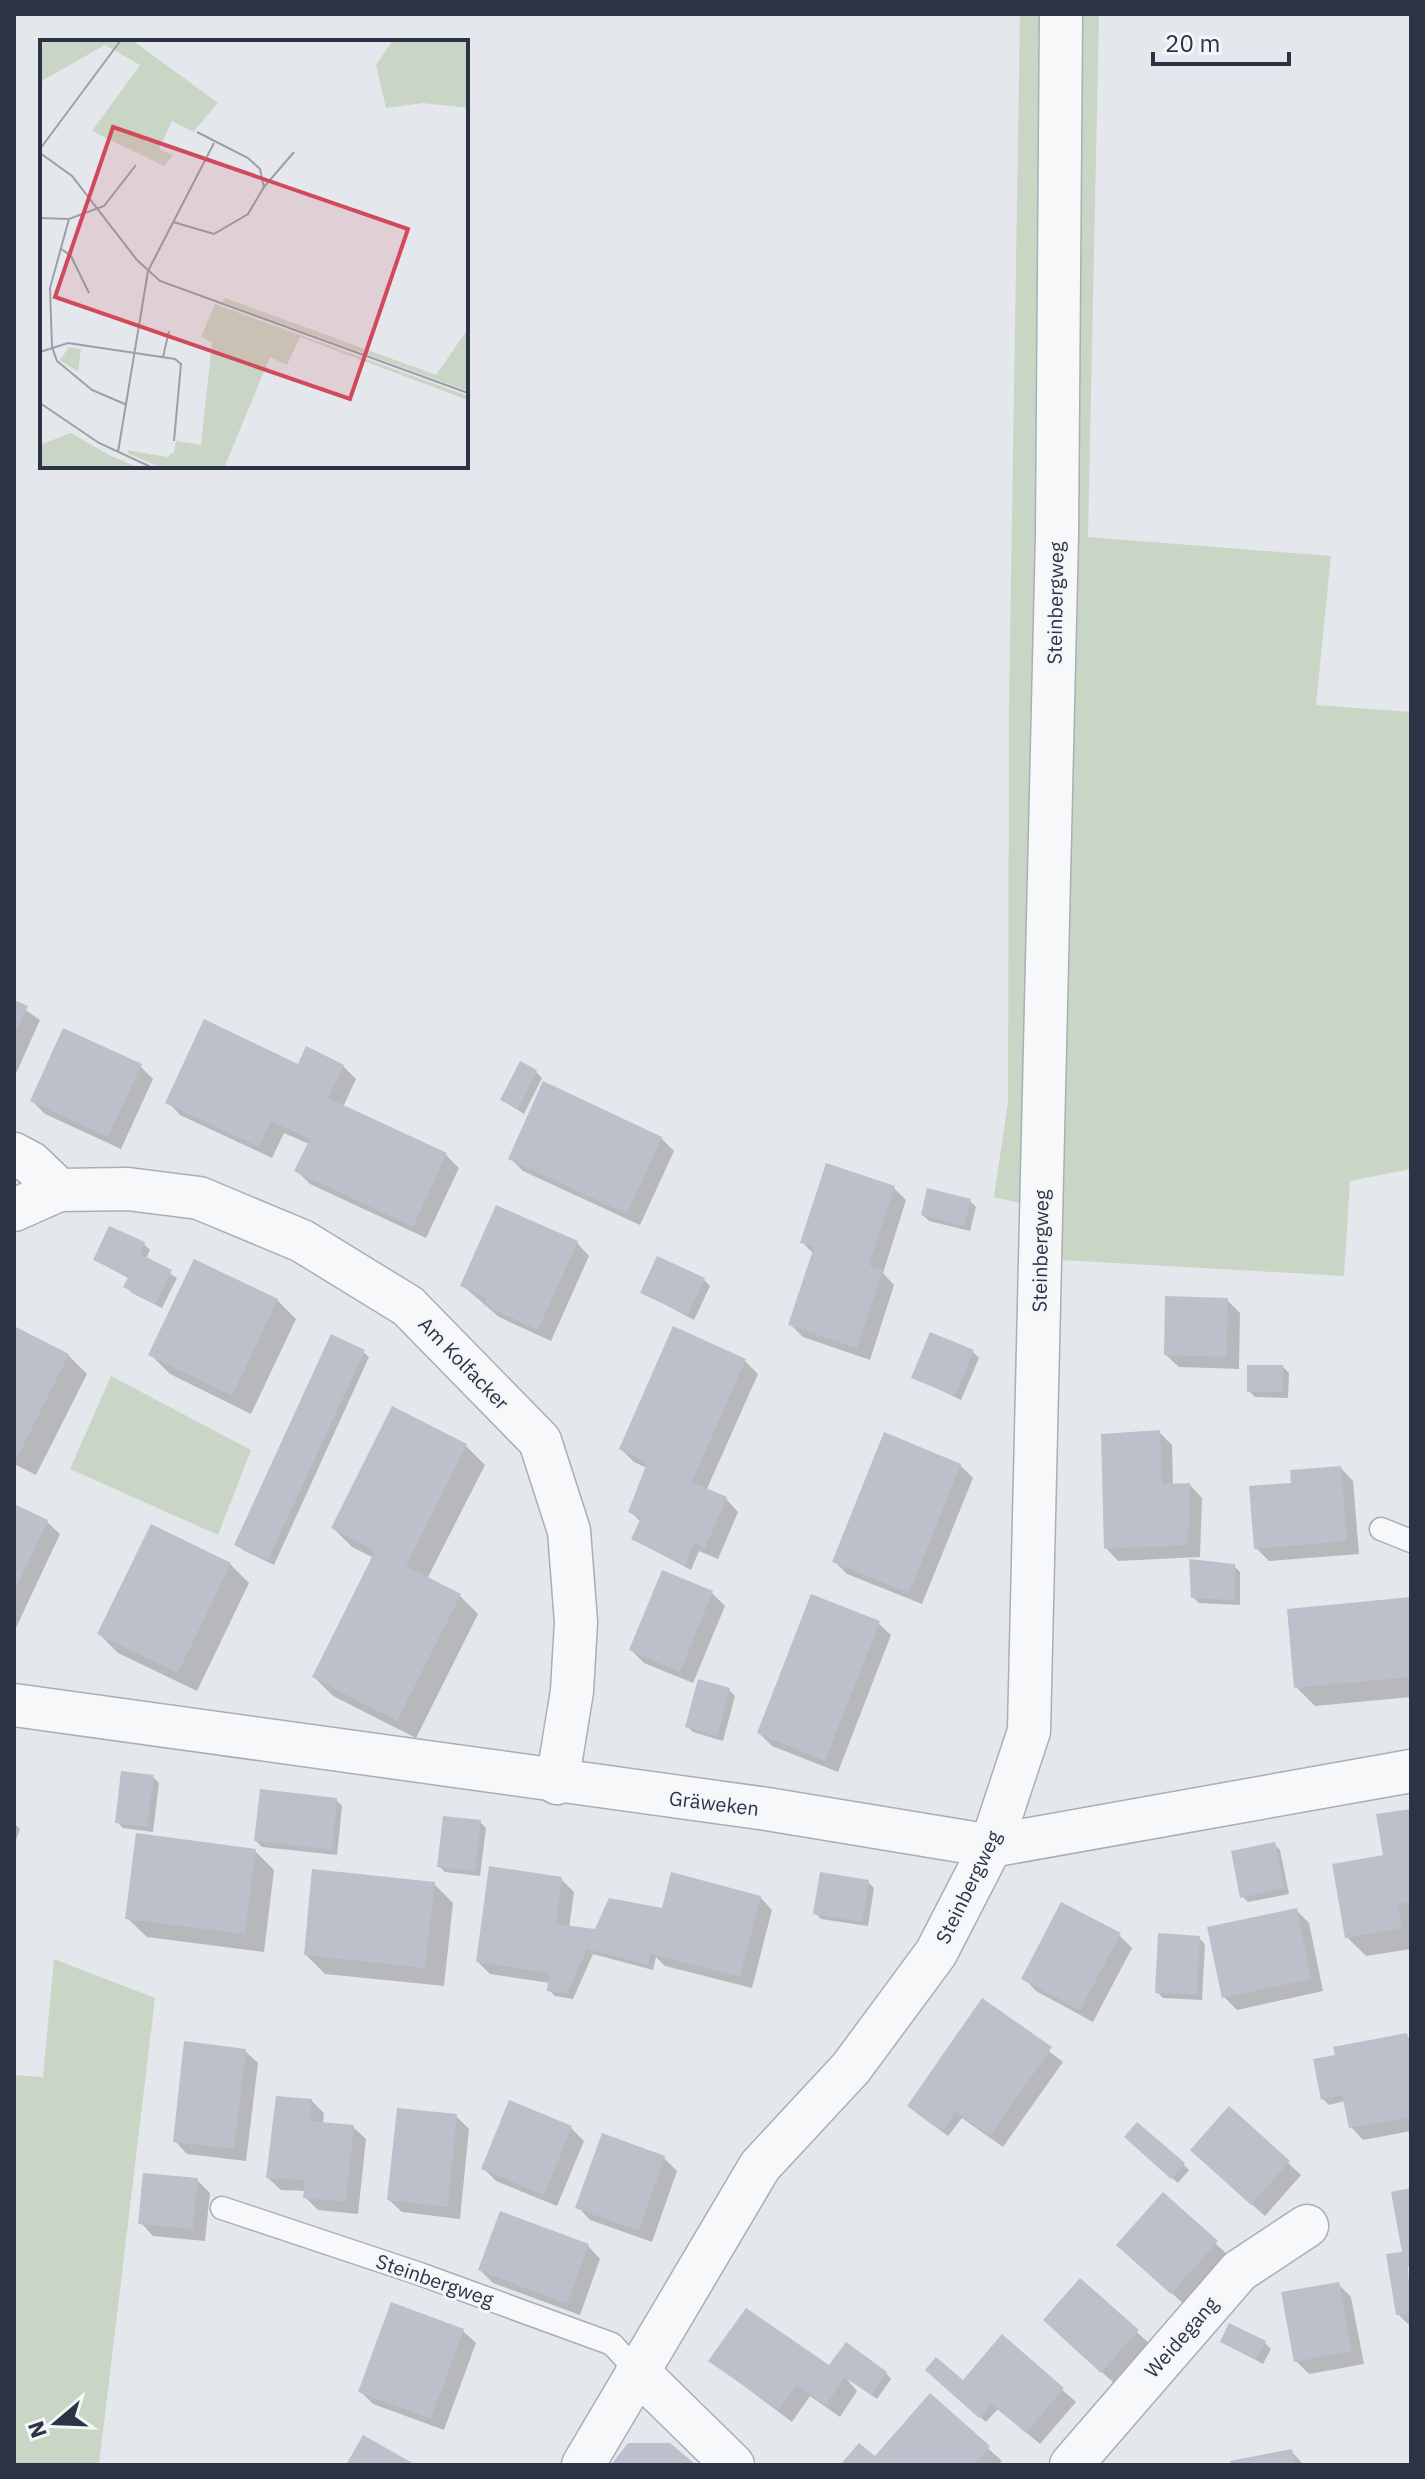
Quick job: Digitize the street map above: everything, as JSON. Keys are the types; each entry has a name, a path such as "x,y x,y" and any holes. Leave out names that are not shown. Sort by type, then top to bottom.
{"street":[{"name":"Steinbergweg","path":"583,2465 760,2166 851,2068 936,1953 991,1846 1029,1731 1057,550 1061,14"},
{"path":"14,1154 31,1163 59,1190"},
{"name":"Am Kolfacker","path":"14,1210 59,1190 128,1189 199,1198 302,1241 408,1306 540,1441 569,1531 576,1622 572,1691 557,1783"},
{"name":"Gräweken","path":"14,1705 557,1783 767,1809 991,1846 1411,1771"},
{"name":"Weidegang","path":"1071,2465 1239,2271 1307,2226"},
{"path":"637,2371 733,2465"}],"lane":[{"path":"1381,1529 1411,1541"},
{"name":"Steinbergweg","path":"222,2208 420,2274 612,2344 637,2371"}],"green space":[{"path":"1020,14 1046,14 1032,1206 994,1197 1008,1102 1009,702"},
{"path":"1074,14 1099,14 1088,537 1331,556 1316,705 1411,712 1411,1169 1350,1181 1344,1276 1062,1260 1059,1211"},
{"path":"111,1376 251,1450 218,1535 70,1469"},
{"path":"54,1959 155,1998 99,2465 14,2465 14,2075 43,2077"}],"building":[{"path":"14,1000 28,1006 14,1037"},
{"path":"204,1019 298,1064 306,1046 344,1065 328,1098 447,1153 413,1227 294,1171 310,1139 271,1121 259,1147 165,1103"},
{"path":"63,1028 142,1064 108,1137 30,1101"},
{"path":"520,1061 537,1070 518,1109 500,1100"},
{"path":"543,1081 662,1137 627,1214 508,1159"},
{"path":"826,1163 895,1186 869,1265 883,1270 857,1348 788,1325 814,1247 800,1243"},
{"path":"927,1188 971,1199 964,1226 921,1215"},
{"path":"496,1205 578,1241 538,1330 484,1305 487,1298 460,1286"},
{"path":"109,1226 145,1242 140,1254 172,1270 156,1304 123,1287 129,1276 93,1260"},
{"path":"657,1256 705,1278 688,1315 640,1293"},
{"path":"194,1259 278,1299 232,1396 148,1355"},
{"path":"1165,1296 1228,1298 1227,1357 1164,1355"},
{"path":"14,1326 69,1354 17,1458 14,1456"},
{"path":"673,1326 746,1359 692,1482 727,1497 705,1548 694,1543 685,1566 631,1539 641,1518 628,1512 647,1463 619,1449"},
{"path":"930,1332 974,1350 955,1396 911,1378"},
{"path":"331,1334 365,1350 268,1560 234,1545"},
{"path":"1247,1365 1283,1365 1283,1392 1247,1392"},
{"path":"392,1406 467,1444 406,1566 461,1594 397,1721 312,1677 375,1551 331,1528"},
{"path":"1160,1430 1162,1484 1190,1483 1188,1545 1104,1549 1101,1434"},
{"path":"884,1432 961,1464 909,1593 832,1562"},
{"path":"1341,1466 1347,1541 1254,1549 1249,1486 1291,1483 1290,1470"},
{"path":"14,1504 48,1520 14,1592"},
{"path":"151,1524 231,1563 178,1673 97,1634"},
{"path":"1189,1559 1235,1564 1235,1600 1191,1598"},
{"path":"662,1570 713,1591 680,1672 629,1650"},
{"path":"811,1594 880,1621 825,1761 757,1733"},
{"path":"1411,1597 1411,1677 1294,1688 1287,1609"},
{"path":"698,1679 730,1688 717,1736 685,1727"},
{"path":"121,1771 154,1775 147,1827 115,1823"},
{"path":"260,1789 337,1798 332,1850 254,1841"},
{"path":"1411,1809 1411,1902 1398,1904 1402,1928 1345,1938 1332,1864 1383,1855 1376,1814"},
{"path":"443,1816 481,1820 475,1871 437,1867"},
{"path":"136,1833 256,1849 245,1934 125,1919"},
{"path":"1275,1842 1284,1888 1240,1898 1231,1851"},
{"path":"489,1866 562,1877 556,1924 595,1929 609,1898 662,1908 671,1872 761,1896 740,1977 650,1954 648,1965 587,1949 567,1994 547,1991 549,1973 476,1962"},
{"path":"312,1869 435,1882 425,1968 304,1955"},
{"path":"820,1872 869,1880 862,1922 813,1914"},
{"path":"1061,1902 1121,1933 1080,2010 1021,1979"},
{"path":"1297,1908 1311,1979 1222,1998 1207,1927"},
{"path":"1158,1933 1200,1936 1197,1995 1155,1993"},
{"path":"982,1998 1052,2047 990,2136 956,2112 942,2131 907,2106"},
{"path":"1407,2033 1411,2054 1411,2117 1349,2128 1342,2095 1321,2100 1313,2059 1335,2055 1333,2047"},
{"path":"184,2041 246,2049 234,2149 173,2142"},
{"path":"276,2096 312,2099 310,2121 354,2125 346,2202 303,2198 305,2180 266,2178"},
{"path":"509,2100 572,2126 544,2195 481,2169"},
{"path":"1229,2106 1290,2161 1251,2205 1190,2150"},
{"path":"397,2108 457,2114 448,2207 387,2200"},
{"path":"1137,2122 1185,2163 1171,2179 1124,2137"},
{"path":"602,2133 665,2156 639,2231 575,2208"},
{"path":"143,2173 198,2178 193,2229 138,2224"},
{"path":"1411,2188 1411,2266 1408,2267 1411,2313 1396,2315 1386,2254 1402,2252 1391,2192"},
{"path":"1163,2192 1218,2241 1171,2294 1116,2245"},
{"path":"500,2211 589,2244 567,2304 478,2270"},
{"path":"1080,2278 1139,2330 1101,2373 1043,2320"},
{"path":"1339,2282 1352,2351 1294,2362 1281,2292"},
{"path":"391,2302 464,2329 431,2419 358,2392"},
{"path":"746,2308 829,2365 846,2342 887,2372 871,2395 845,2377 826,2405 796,2385 779,2410 708,2361"},
{"path":"1229,2323 1266,2341 1256,2360 1220,2342"},
{"path":"1002,2334 1064,2388 1026,2433 991,2404 979,2418 925,2370 936,2357 963,2380"},
{"path":"930,2393 990,2446 974,2465 840,2465 859,2443 875,2456"},
{"path":"363,2435 416,2465 346,2465"},
{"path":"628,2443 670,2443 696,2465 611,2465"},
{"path":"1292,2449 1295,2465 1230,2465 1230,2461"}]}
